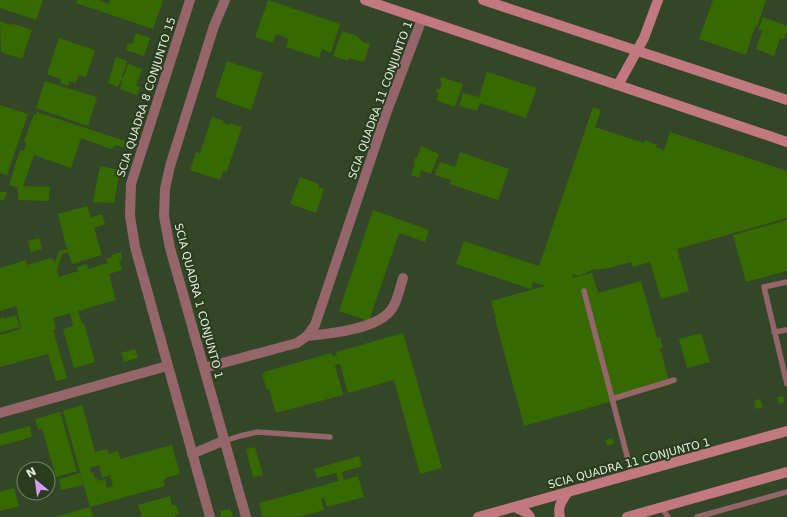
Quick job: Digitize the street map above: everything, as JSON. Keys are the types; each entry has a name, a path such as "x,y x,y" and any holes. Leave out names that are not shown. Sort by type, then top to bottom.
{"street":[{"name":"SCIA QUADRA 8 CONJUNTO 15","path":"190,0 131,184 130,216 135,247 210,517"},
{"name":"SCIA QUADRA 1 CONJUNTO 1","path":"225,0 214,26 170,166 165,189 164,216 170,248 223,442 246,517"},
{"path":"365,0 422,19"},
{"path":"483,0 787,100"},
{"path":"618,85 644,38 658,0"},
{"name":"SCIA QUADRA 11 CONJUNTO 1","path":"307,336 315,325 387,111 422,19 787,142"},
{"path":"204,368 297,343 307,336 330,334 373,324 386,316 394,307 403,278"},
{"path":"0,413 167,366"},
{"name":"SCIA QUADRA 11 CONJUNTO 1","path":"478,517 787,432"},
{"path":"192,454 223,442"},
{"path":"627,517 787,472"},
{"path":"560,517 558,511 560,503 567,493"},
{"path":"515,506 527,513 530,517"}],"lane":[{"path":"787,282 764,287 787,384"},
{"path":"584,291 632,474"},
{"path":"774,332 787,330"},
{"path":"612,399 674,380"},
{"path":"223,442 257,432 330,437"},
{"path":"697,517 787,492"},
{"path":"661,507 668,517"}],"building":[{"path":"0,0 43,0 36,20 0,8"},
{"path":"77,0 98,0 109,4 110,0 163,0 153,29 76,3"},
{"path":"268,0 340,24 331,53 322,49 319,58 286,47 289,39 276,34 273,43 255,37"},
{"path":"713,0 766,0 746,55 699,39"},
{"path":"763,17 787,26 787,32 784,39 780,38 774,56 756,49 762,31 758,30"},
{"path":"0,21 32,30 22,59 1,52"},
{"path":"342,31 357,36 363,42 370,44 364,62 349,58 348,61 333,56"},
{"path":"136,33 150,38 144,56 126,50 128,43 132,44"},
{"path":"59,38 95,50 86,77 78,75 76,83 69,81 68,86 60,83 61,79 47,74"},
{"path":"116,57 127,61 122,77 123,78 128,64 142,69 136,86 140,87 137,95 120,89 121,80 118,87 108,83"},
{"path":"227,61 263,73 251,110 215,97"},
{"path":"487,72 537,88 526,118 480,103 477,111 459,106 463,93 479,97"},
{"path":"441,77 463,84 455,107 436,100 439,93 436,92 437,89 440,89 442,81 440,81"},
{"path":"45,81 97,97 88,126 36,108"},
{"path":"0,105 28,114 7,175 0,173"},
{"path":"593,107 601,110 595,127 644,143 645,140 664,150 670,132 787,171 787,218 677,249 689,291 661,299 650,262 633,267 631,262 609,268 592,270 579,276 573,274 572,278 592,273 598,293 641,281 657,338 660,337 663,348 660,348 670,385 524,426 491,301 545,286 533,282 531,289 456,264 464,241 539,266"},
{"path":"37,112 125,141 124,148 117,145 111,149 81,138 71,168 34,155 23,186 50,187 49,201 18,200 18,188 9,185 20,150 24,151 26,142 24,141 34,114 36,115"},
{"path":"212,117 224,121 223,123 229,125 230,123 242,127 227,172 223,171 220,180 190,170 196,152 200,153"},
{"path":"421,146 439,154 431,174 421,170 419,178 411,175 415,164 413,163 415,157 417,158"},
{"path":"460,152 509,169 498,200 450,184 451,180 435,175 435,169 437,169 440,162 455,167"},
{"path":"100,166 120,170 114,203 93,202"},
{"path":"300,177 319,184 318,187 324,189 316,213 290,204"},
{"path":"0,192 7,192 4,200 0,200"},
{"path":"87,206 91,217 102,214 105,224 94,228 102,255 72,264 68,252 62,254 57,269 59,277 78,271 77,267 87,264 88,269 108,263 106,259 121,252 122,259 119,260 122,270 109,274 116,300 78,311 82,323 84,323 95,362 74,368 63,329 73,326 70,313 53,318 56,329 53,330 67,378 56,381 48,354 0,367 0,335 20,329 19,327 21,327 16,306 0,311 0,268 26,260 27,265 51,258 51,260 54,259 55,263 59,251 67,249 58,214"},
{"path":"373,210 429,230 425,242 399,233 369,321 339,311"},
{"path":"787,220 787,271 746,282 733,235"},
{"path":"39,238 42,249 31,252 28,241"},
{"path":"16,315 20,327 0,333 0,318 4,317 4,319"},
{"path":"403,333 442,468 420,474 394,380 348,393 340,364 335,365 343,395 276,413 269,389 267,390 262,375 265,374 264,372 331,353 332,356 337,355 336,352"},
{"path":"701,333 710,362 687,368 679,339"},
{"path":"135,349 138,358 124,362 121,353"},
{"path":"783,396 785,402 779,404 777,397"},
{"path":"760,399 763,407 756,409 754,401"},
{"path":"82,405 95,452 107,449 109,454 118,451 120,459 172,445 180,474 163,480 165,486 90,507 63,411","holes":["99,465 102,478 110,475 113,486 107,488 105,479 98,481 93,472 91,473 90,468"]},
{"path":"60,412 77,471 56,477 56,461 51,461 42,428 38,430 35,419"},
{"path":"30,426 32,437 0,446 0,434"},
{"path":"612,438 614,444 607,446 605,440"},
{"path":"255,447 263,475 253,477 246,449"},
{"path":"359,456 362,466 342,472 344,480 358,476 364,497 327,507 324,498 321,499 324,510 299,517 263,517 259,503 339,481 336,473 317,478 314,469"},
{"path":"80,473 83,485 61,490 59,479"},
{"path":"14,488 16,501 18,501 19,506 0,511 0,492"},
{"path":"170,496 172,506 176,505 179,514 175,515 175,517 142,517 138,505"},
{"path":"90,507 93,517 55,517"},
{"path":"230,509 233,517 221,517 220,511"}]}
